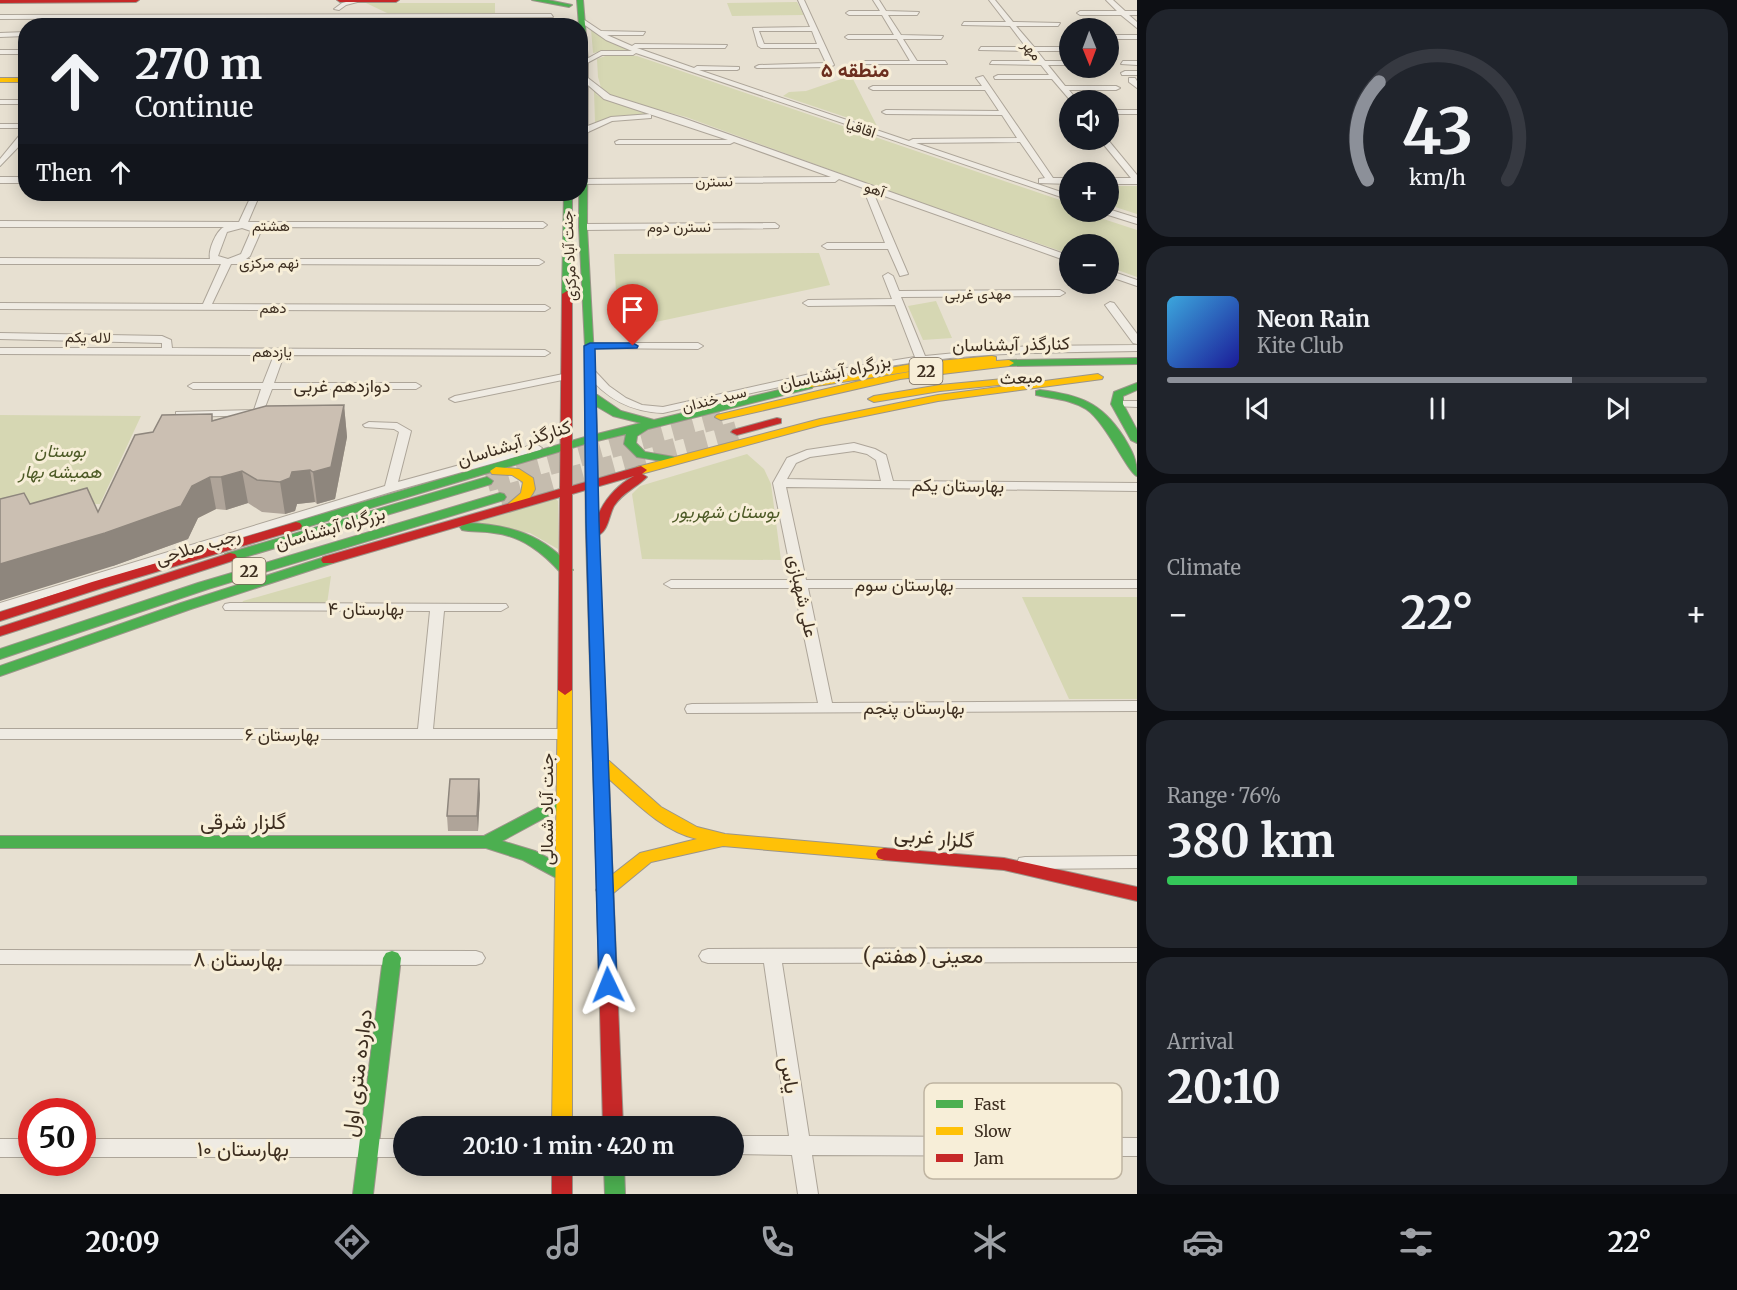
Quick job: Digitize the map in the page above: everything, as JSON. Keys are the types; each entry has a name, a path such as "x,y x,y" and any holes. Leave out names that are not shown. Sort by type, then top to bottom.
{"main road":[{"path":"0,1 137,0"},
{"path":"338,6 358,1 396,0"},
{"path":"535,0 572,2"},
{"name":"جنت آباد مرکزی","path":"572,2 574,18"},
{"path":"0,73 18,73"},
{"path":"0,80 18,80"},
{"name":"جنت آباد مرکزی","path":"566,492 568,201"},
{"name":"جنت آباد مرکزی","path":"582,201 590,346 592,484"},
{"path":"568,290 587,290"},
{"name":"کنارگذر آبشناسان","path":"0,616 97,585 478,476 568,445 832,380 917,366 1001,358 1085,361"},
{"name":"بزرگراه آبشناسان","path":"721,417 862,383 923,372 983,366 1137,361"},
{"path":"504,503 566,492 870,411 938,398 1108,377"},
{"name":"بزرگراه آبشناسان","path":"737,432 844,405 916,391 986,383 1108,377 1137,378"},
{"path":"1137,386 1118,394 1116,404 1137,440"},
{"name":"مبعث","path":"870,411 1006,395 1058,393 1076,398 1104,415 1137,472"},
{"path":"591,395 608,411 651,424"},
{"path":"478,476 556,438 561,432 568,396"},
{"path":"651,424 631,435 630,444 634,450 641,455 655,459 681,460"},
{"path":"593,551 604,511 612,496 622,487 636,479 715,451"},
{"path":"0,671 186,606 528,495 531,487 525,476 502,470 478,476"},
{"name":"بزرگراه آبشناسان","path":"0,632 478,476"},
{"path":"592,484 613,1116"},
{"name":"جنت آباد شمالی","path":"562,1116 566,492"},
{"name":"بزرگراه آبشناسان","path":"0,654 213,582 504,503"},
{"path":"335,558 462,528 494,527 521,534 538,542 566,570"},
{"path":"565,623 580,617 596,623"},
{"name":"گلزار غربی","path":"602,763 642,801 673,823 725,840 1004,864 1137,894"},
{"name":"گلزار شرقی","path":"486,842 564,800"},
{"name":"گلزار غربی","path":"605,890 646,857 725,840"},
{"name":"گلزار شرقی","path":"0,842 486,842 529,855 564,875"},
{"name":"دوارده متری اول","path":"363,1194 392,958"},
{"path":"562,1176 562,1194"},
{"path":"614,1176 615,1194"}],"street":[{"path":"123,16 137,0"},
{"path":"759,67 829,67 801,0"},
{"path":"876,0 915,63"},
{"name":"مهر","path":"992,0 1063,88"},
{"path":"1109,0 1137,26"},
{"path":"0,17 123,16 338,6 551,16"},
{"path":"849,13 917,13"},
{"path":"1080,13 1137,13"},
{"path":"964,24 1058,24"},
{"path":"588,28 652,57"},
{"path":"814,29 755,29 761,46 821,46"},
{"path":"600,33 643,33"},
{"path":"0,34 18,34"},
{"path":"848,37 941,37"},
{"path":"1119,37 1137,37"},
{"path":"628,46 725,46"},
{"path":"981,49 1059,49"},
{"path":"0,52 18,52"},
{"path":"588,66 597,55 608,52 652,57"},
{"name":"اقاقیا","path":"652,57 1059,194"},
{"path":"861,63 945,63"},
{"path":"992,63 1059,63"},
{"path":"1123,63 1137,63"},
{"path":"686,68 738,69"},
{"path":"1125,73 1137,73"},
{"path":"998,77 1054,77"},
{"path":"980,78 1050,180"},
{"path":"588,79 607,97 680,120"},
{"path":"873,87 986,88"},
{"path":"1063,88 1116,88"},
{"path":"0,102 18,102"},
{"path":"886,112 1003,113"},
{"path":"1119,112 1137,112"},
{"path":"588,129 624,116 650,116 680,120"},
{"name":"آهو","path":"680,120 1059,255"},
{"path":"0,126 18,126"},
{"path":"901,141 1022,140"},
{"path":"0,164 5,153 18,141"},
{"path":"619,142 741,142"},
{"path":"1112,150 1137,181"},
{"name":"نسترن","path":"588,182 846,179"},
{"path":"0,180 18,180"},
{"path":"1017,181 1059,180"},
{"path":"1119,181 1137,181"},
{"path":"0,186 18,186"},
{"path":"866,186 903,274"},
{"path":"242,225 253,201"},
{"path":"1119,215 1137,221"},
{"name":"هشتم","path":"0,224 543,225"},
{"path":"242,225 252,227 256,231 247,254 242,258 227,262 213,256 223,230 242,225"},
{"name":"نسترن دوم","path":"583,226 775,226"},
{"path":"827,246 892,246"},
{"name":"نهم مرکزی","path":"0,261 539,262"},
{"path":"206,307 227,262"},
{"path":"888,276 921,359"},
{"path":"1119,277 1137,283"},
{"name":"مهدی غربی","path":"808,303 1059,293"},
{"path":"1110,305 1137,341"},
{"name":"دهم","path":"0,306 545,308"},
{"name":"لاله یکم","path":"0,336 162,339 167,342 167,350"},
{"path":"590,346 698,346"},
{"name":"سید خندان","path":"590,372 622,402 642,409 663,410 810,377 921,359 1000,351 1137,348"},
{"name":"یازدهم","path":"0,351 545,353"},
{"path":"180,414 258,413 280,352"},
{"path":"454,399 568,376"},
{"name":"دوازدهم غربی","path":"193,386 416,386"},
{"path":"1116,404 1137,404"},
{"path":"369,425 396,426 405,431 390,488"},
{"path":"779,483 792,461 807,454 854,447 872,451 882,458 888,485"},
{"name":"رجب صلاحی","path":"0,607 390,488 536,448"},
{"name":"بهارستان یکم","path":"779,483 1137,487"},
{"name":"علی شهبازی","path":"779,483 826,708"},
{"name":"بهارستان سوم","path":"671,584 1137,584"},
{"name":"بهارستان ۴","path":"230,607 501,607"},
{"path":"425,734 437,608"},
{"name":"بهارستان پنجم","path":"692,709 1137,706"},
{"name":"بهارستان ۶","path":"0,735 564,734"},
{"path":"1004,864 1137,862"},
{"name":"یاس","path":"772,955 808,1194"},
{"name":"معینی (هفتم)","path":"708,956 1137,955"},
{"name":"بهارستان ۸","path":"0,957 476,958"},
{"path":"744,1145 924,1145"},
{"path":"1122,1147 1137,1147"},
{"path":"0,1148 18,1148"},
{"name":"بهارستان ۱۰","path":"96,1148 393,1148"}],"green space":[{"path":"797,2 804,15 732,16 727,3"},
{"path":"366,3 495,3 495,13 387,13"},
{"path":"405,17 552,17 552,18"},
{"path":"591,29 605,39 641,53 610,50 593,53"},
{"path":"611,54 637,56 1059,200 1059,222 1113,222 1137,230 1137,277 1119,271 1119,234 1059,234 1059,251 686,117 621,100 602,91 597,59"},
{"path":"852,77 878,128 783,96 789,92 806,91"},
{"path":"594,90 603,98 655,115 616,116 595,123"},
{"path":"1119,186 1137,186 1137,214 1119,208"},
{"path":"819,253 830,285 618,330 614,254"},
{"path":"936,301 952,338 923,340 908,306"},
{"name":"بوستان همیشه بهار","path":"0,415 141,416 100,504 15,504 0,521"},
{"name":"بوستان شهریور","path":"747,454 764,469 771,484 781,560 642,559 632,494 640,486"},
{"path":"556,499 558,501 558,549 530,533 466,525"},
{"path":"331,576 327,604 241,605 243,601"},
{"path":"1022,597 1137,597 1137,699 1069,699"}],"building":[{"path":"344,405 331,467 313,472 310,470 292,472 290,478 280,482 257,480 242,471 221,477 210,477 192,486 181,506 105,533 0,564 0,499 24,493 30,504 87,488 98,512 135,435 153,432 162,415 212,414 212,421 266,406"},
{"path":"450,779 479,779 477,816 447,816"}],"tunnel":[{"path":"487,481 721,417"},
{"path":"500,497 737,432"}],"traffic: fast":[{"path":"535,0 569,5"},
{"path":"580,0 581,18"},
{"path":"567,294 568,201"},
{"path":"583,201 590,346 592,536"},
{"path":"1009,363 1137,361"},
{"path":"296,526 568,445 808,386"},
{"path":"1137,386 1118,394 1117,404 1137,440"},
{"path":"1040,393 1077,400 1090,407 1111,426 1137,472"},
{"path":"591,395 617,413 649,421"},
{"path":"646,425 631,435 630,444 641,455 670,460"},
{"path":"230,557 487,481"},
{"path":"0,654 203,586 500,497"},
{"path":"466,527 496,529 522,536 544,549 566,570"},
{"path":"0,671 186,606 328,560"},
{"path":"486,842 564,800"},
{"path":"0,842 486,842 529,855 564,875"},
{"path":"363,1194 392,958"},
{"path":"614,1176 615,1194"}],"traffic: slow":[{"path":"0,80 18,80"},
{"path":"808,386 917,366 992,359"},
{"path":"721,417 900,376 1009,363"},
{"path":"641,470 820,422 938,398 1098,377"},
{"path":"874,399 940,388 1014,381"},
{"path":"496,471 515,472 529,481 527,493 513,505"},
{"path":"592,536 604,860"},
{"path":"562,1116 565,690"},
{"path":"601,763 655,811 692,832 725,840 884,854"},
{"path":"605,890 646,857 718,841"}],"traffic: jam":[{"path":"0,1 136,0"},
{"path":"340,0 396,0"},
{"path":"565,690 567,294"},
{"path":"737,432 777,421"},
{"path":"328,560 641,470"},
{"path":"598,531 613,499 625,487 641,477"},
{"path":"0,617 97,585 296,526"},
{"path":"0,632 230,557"},
{"path":"884,854 1004,864 1137,894"},
{"path":"604,860 613,1116"},
{"path":"562,1176 562,1194"}],"district":[{"name":"منطقه ۵","path":"855,69"}],"route":[{"path":"608,985 592,522 590,346 633,346"}]}
